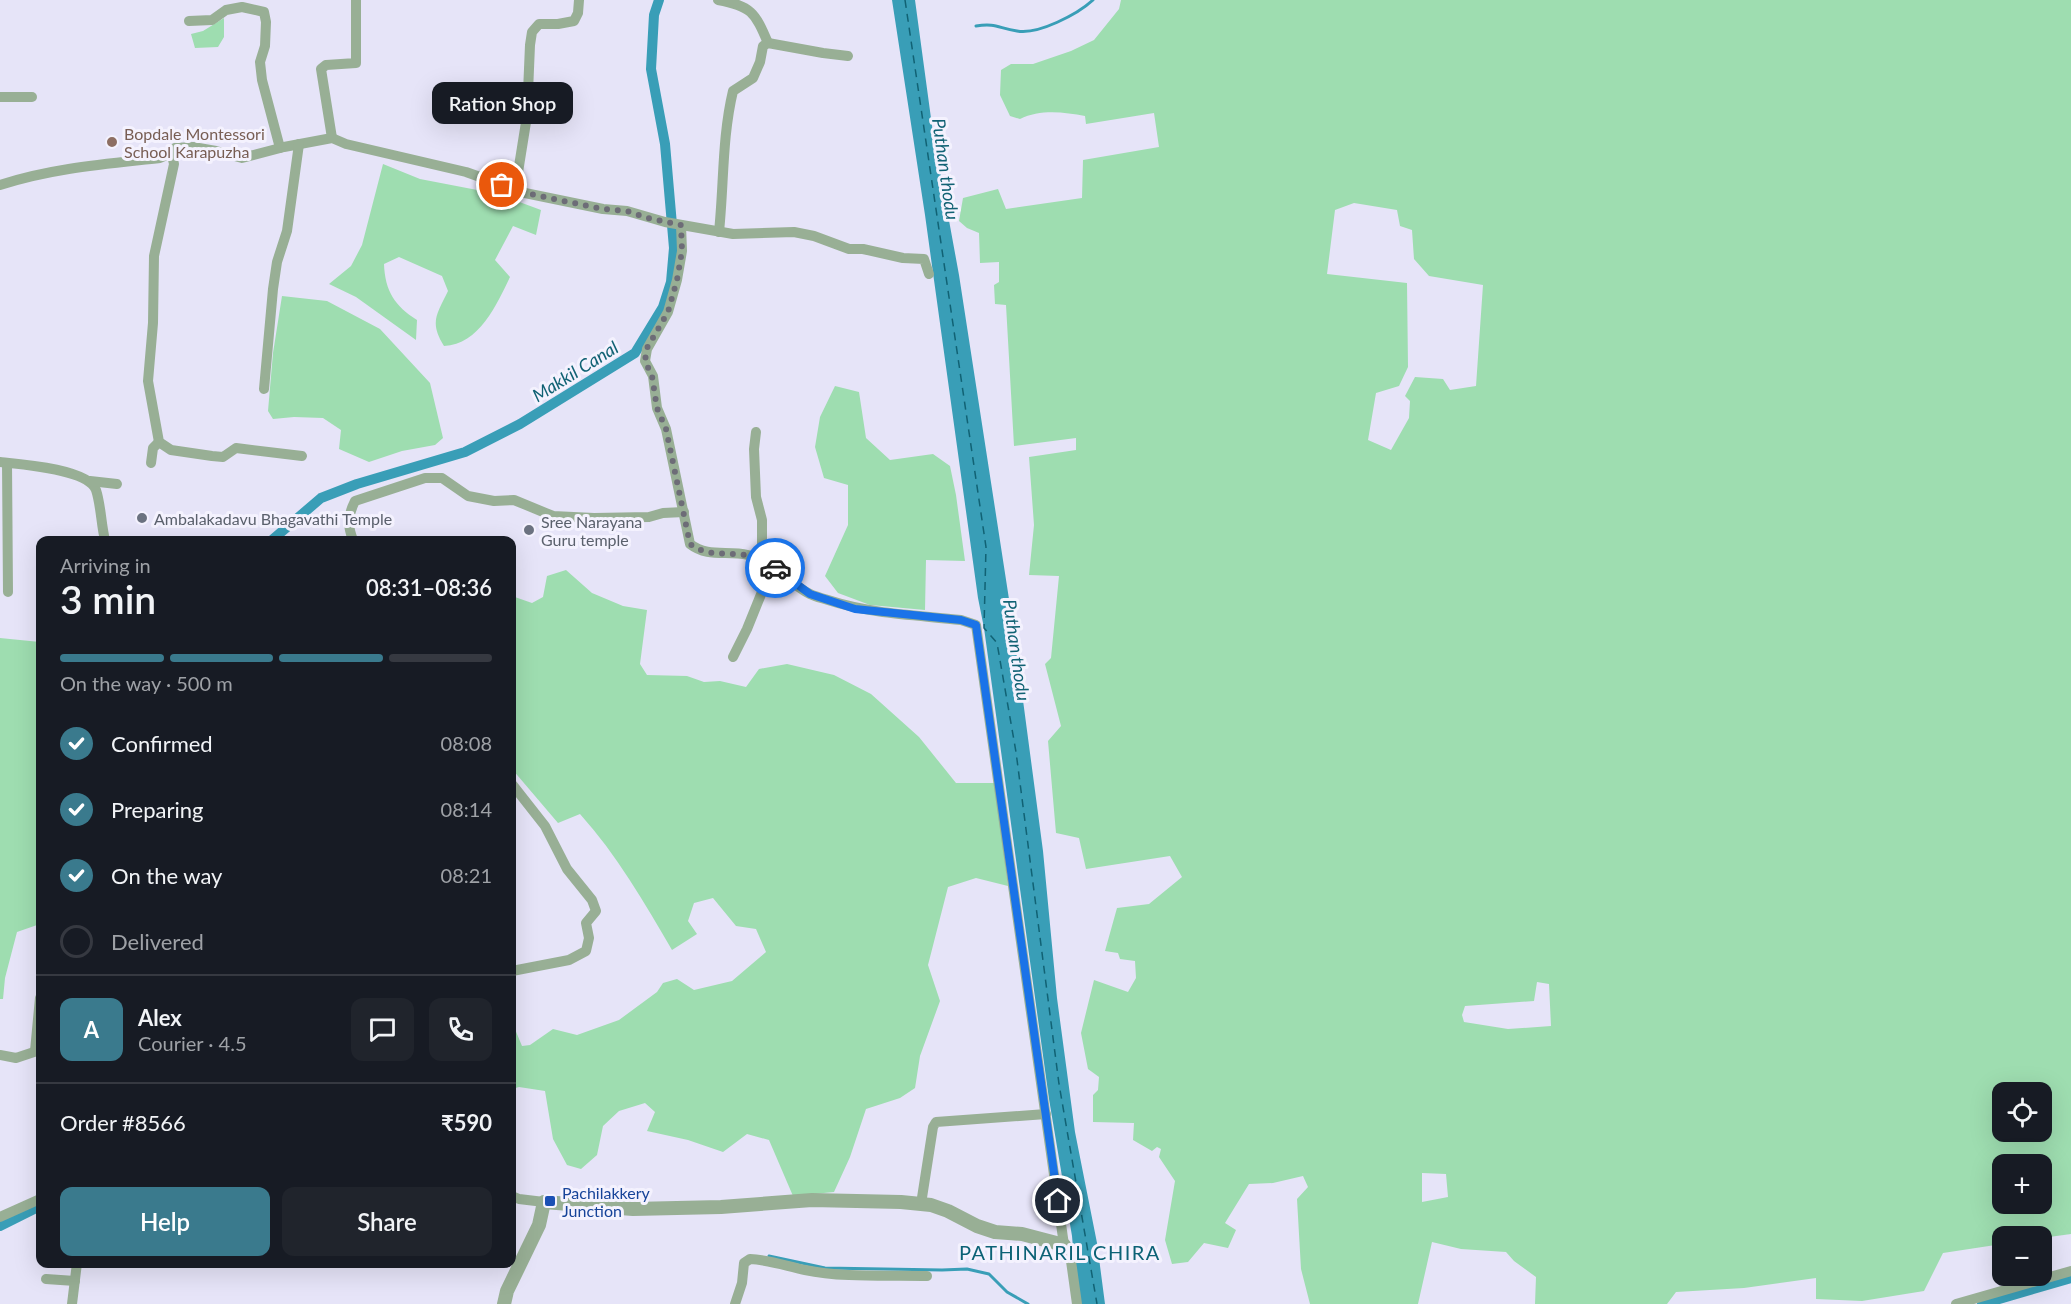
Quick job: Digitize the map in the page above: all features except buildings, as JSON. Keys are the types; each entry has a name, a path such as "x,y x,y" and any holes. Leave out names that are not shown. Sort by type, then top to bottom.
{"street":[{"path":"332,138 321,69 326,64 356,63 356,0"},
{"path":"515,191 520,173 527,116 532,32 539,24 574,21 578,13 579,0"},
{"path":"718,0 748,8 760,23 768,43"},
{"path":"189,21 212,20 226,10 242,7 264,12 267,22 265,46 260,62 262,80 280,148"},
{"path":"719,232 723,194 724,136 733,91 753,78 760,62 763,46 768,43 848,56"},
{"path":"0,97 32,97"},
{"path":"0,184 51,171 160,159 175,148 193,147 247,158 280,148 332,138 346,144 465,172 515,191 603,209 627,211 679,225 749,235 794,232 808,234 849,249 863,249 903,258 924,259 929,274"},
{"path":"264,389 273,289 287,231 299,144"},
{"path":"171,151 174,164 154,256 153,323 148,381 159,442 171,450 212,456 223,457 236,448 302,456"},
{"path":"679,225 682,251 677,280 668,312 647,348 645,361 652,376 657,408 666,429 690,544 711,554 747,555 778,569 810,594 855,609 961,620 980,627 1064,1245 1071,1262 1077,1304"},
{"path":"733,657 762,592 762,520 756,497 754,449 756,432"},
{"path":"151,463 153,448 159,442"},
{"path":"8,592 4,462 39,466 90,481 117,484"},
{"path":"351,536 348,528 349,513 355,501 425,478 442,478 468,495 494,501 514,500 554,516 649,517 684,512"},
{"path":"90,481 95,489 104,536"},
{"path":"516,789 545,826 567,869 592,900 596,911 586,924 589,938 586,951 569,960 516,969"},
{"path":"0,1054 16,1058 36,1051"},
{"path":"921,1204 933,1128 936,1122 1046,1114"},
{"path":"516,1198 633,1209 721,1207 812,1200 921,1204 948,1211 977,1226 995,1232 1022,1234 1064,1245"},
{"path":"0,1217 36,1200"},
{"path":"504,1304 507,1291 539,1226 544,1202"},
{"path":"735,1304 742,1283 744,1263 750,1259 779,1262 805,1270 834,1274 927,1276"},
{"path":"72,1304 76,1268"},
{"path":"1956,1304 2071,1271"},
{"path":"46,1279 75,1281"}],"green space":[{"path":"1121,0 2071,0 2071,1234 2052,1237 2052,1226 1992,1226 1992,1246 1943,1253 1924,1291 1862,1301 1816,1299 1816,1278 1744,1288 1676,1292 1667,1304 1535,1304 1536,1277 1506,1252 1461,1249 1432,1242 1418,1304 1310,1304 1301,1269 1297,1199 1308,1187 1303,1176 1273,1183 1249,1184 1225,1223 1236,1230 1228,1248 1204,1243 1188,1262 1172,1264 1165,1240 1175,1181 1159,1157 1161,1149 1157,1147 1152,1151 1133,1140 1134,1123 1093,1122 1093,1095 1098,1090 1099,1077 1088,1069 1081,1033 1094,980 1128,992 1136,978 1135,961 1120,959 1118,953 1105,951 1117,908 1149,904 1182,877 1170,856 1086,869 1079,838 1056,833 1048,741 1061,726 1045,664 1051,658 1059,576 1029,575 1034,525 1029,457 1076,450 1076,438 1014,446 1006,305 995,304 994,285 999,282 999,262 980,263 979,233 967,228 959,221 963,198 998,189 1006,209 1082,198 1083,160 1159,147 1154,113 1086,124 1085,116 1060,113 1036,114 1020,119 1010,116 1000,95 1001,70 1011,64 1033,64 1071,51 1094,40 1119,9","holes":["1354,203 1397,210 1400,226 1412,230 1414,259 1429,276 1483,285 1476,386 1450,390 1443,379 1415,377 1405,396 1410,401 1409,418 1391,450 1368,440 1376,393 1399,386 1408,367 1407,283 1327,274 1335,210","1537,982 1549,984 1551,1026 1508,1029 1464,1022 1462,1015 1465,1006 1534,1001","1422,1173 1446,1174 1448,1197 1422,1202"]},
{"path":"224,18 224,37 218,47 195,48 191,34 203,31"},
{"path":"383,164 420,179 498,194 541,210 536,235 513,226 495,260 510,277 493,310 477,331 456,344 444,346 437,331 436,318 448,291 442,276 399,257 384,264 386,282 393,297 417,320 416,340 356,297 329,284 351,266 362,245"},
{"path":"282,296 327,301 380,329 430,383 443,438 435,445 402,451 369,462 339,449 341,430 323,418 273,419 268,411 273,353"},
{"path":"835,386 859,392 866,438 890,460 933,454 950,466 965,561 926,560 925,610 870,605 838,593 825,576 848,525 848,485 824,478 815,447 820,417"},
{"path":"566,570 592,593 623,606 647,610 640,664 647,675 687,676 704,682 720,681 746,687 759,669 787,664 834,675 871,694 919,737 956,783 995,783 1008,886 976,878 948,887 928,965 940,1001 920,1056 915,1088 900,1098 866,1109 850,1157 834,1192 793,1196 769,1140 747,1134 723,1152 688,1140 647,1131 655,1112 645,1103 619,1111 603,1126 597,1155 581,1169 567,1165 553,1139 545,1091 516,1088 516,1032 522,1046 530,1045 553,1029 577,1035 619,1020 657,992 663,983 677,979 694,990 732,981 766,952 756,929 736,926 713,898 694,903 688,921 697,934 672,950 618,862 580,814 558,823 516,774 516,597 532,603 543,597 547,576"},
{"path":"0,638 36,642 36,925 17,932 5,978 3,999 0,999"}],"water":[{"path":"892,0 915,0 933,133 959,275 1013,625 1043,851 1057,998 1075,1132 1097,1243 1105,1304 1078,1304 1072,1236 1049,1099 925,215"}],"waterway":[{"name":"Makkil Canal","path":"277,536 321,498 357,484 465,452 520,424 635,353 663,307 671,282 674,248 665,144 651,69 654,15 659,0"},
{"path":"976,26 993,25 1017,31 1036,30 1068,17 1093,0"},
{"path":"0,1226 36,1208"},
{"path":"769,1256 825,1268 967,1269 989,1274 1007,1292 1028,1304"},
{"path":"1982,1304 2071,1278"}],"ferry route":[{"path":"905,0 986,547 984,628 997,643 1016,752 1059,1084 1097,1304"}],"way so far":[{"path":"502,185 515,191 603,209 627,211 681,225 682,251 677,280 668,312 647,348 645,361 652,376 657,408 666,429 690,544 711,554 747,555 775,568"}],"place":[{"name":"Bopdale Montessori School Karapuzha","path":"112,142"},
{"name":"Ration Shop","path":"502,185"},
{"name":"Ambalakadavu Bhagavathi Temple","path":"142,518"},
{"name":"Sree Narayana Guru temple","path":"529,530"},
{"name":"Pachilakkery Junction","path":"550,1201"}],"district":[{"name":"PATHINARIL CHIRA","path":"1060,1252"}],"route":[{"path":"775,568 810,594 855,609 961,620 976,625 1058,1201"}],"water label":[{"name":"Puthan thodu","path":"946,169"},
{"name":"Puthan thodu","path":"1017,650"}]}
